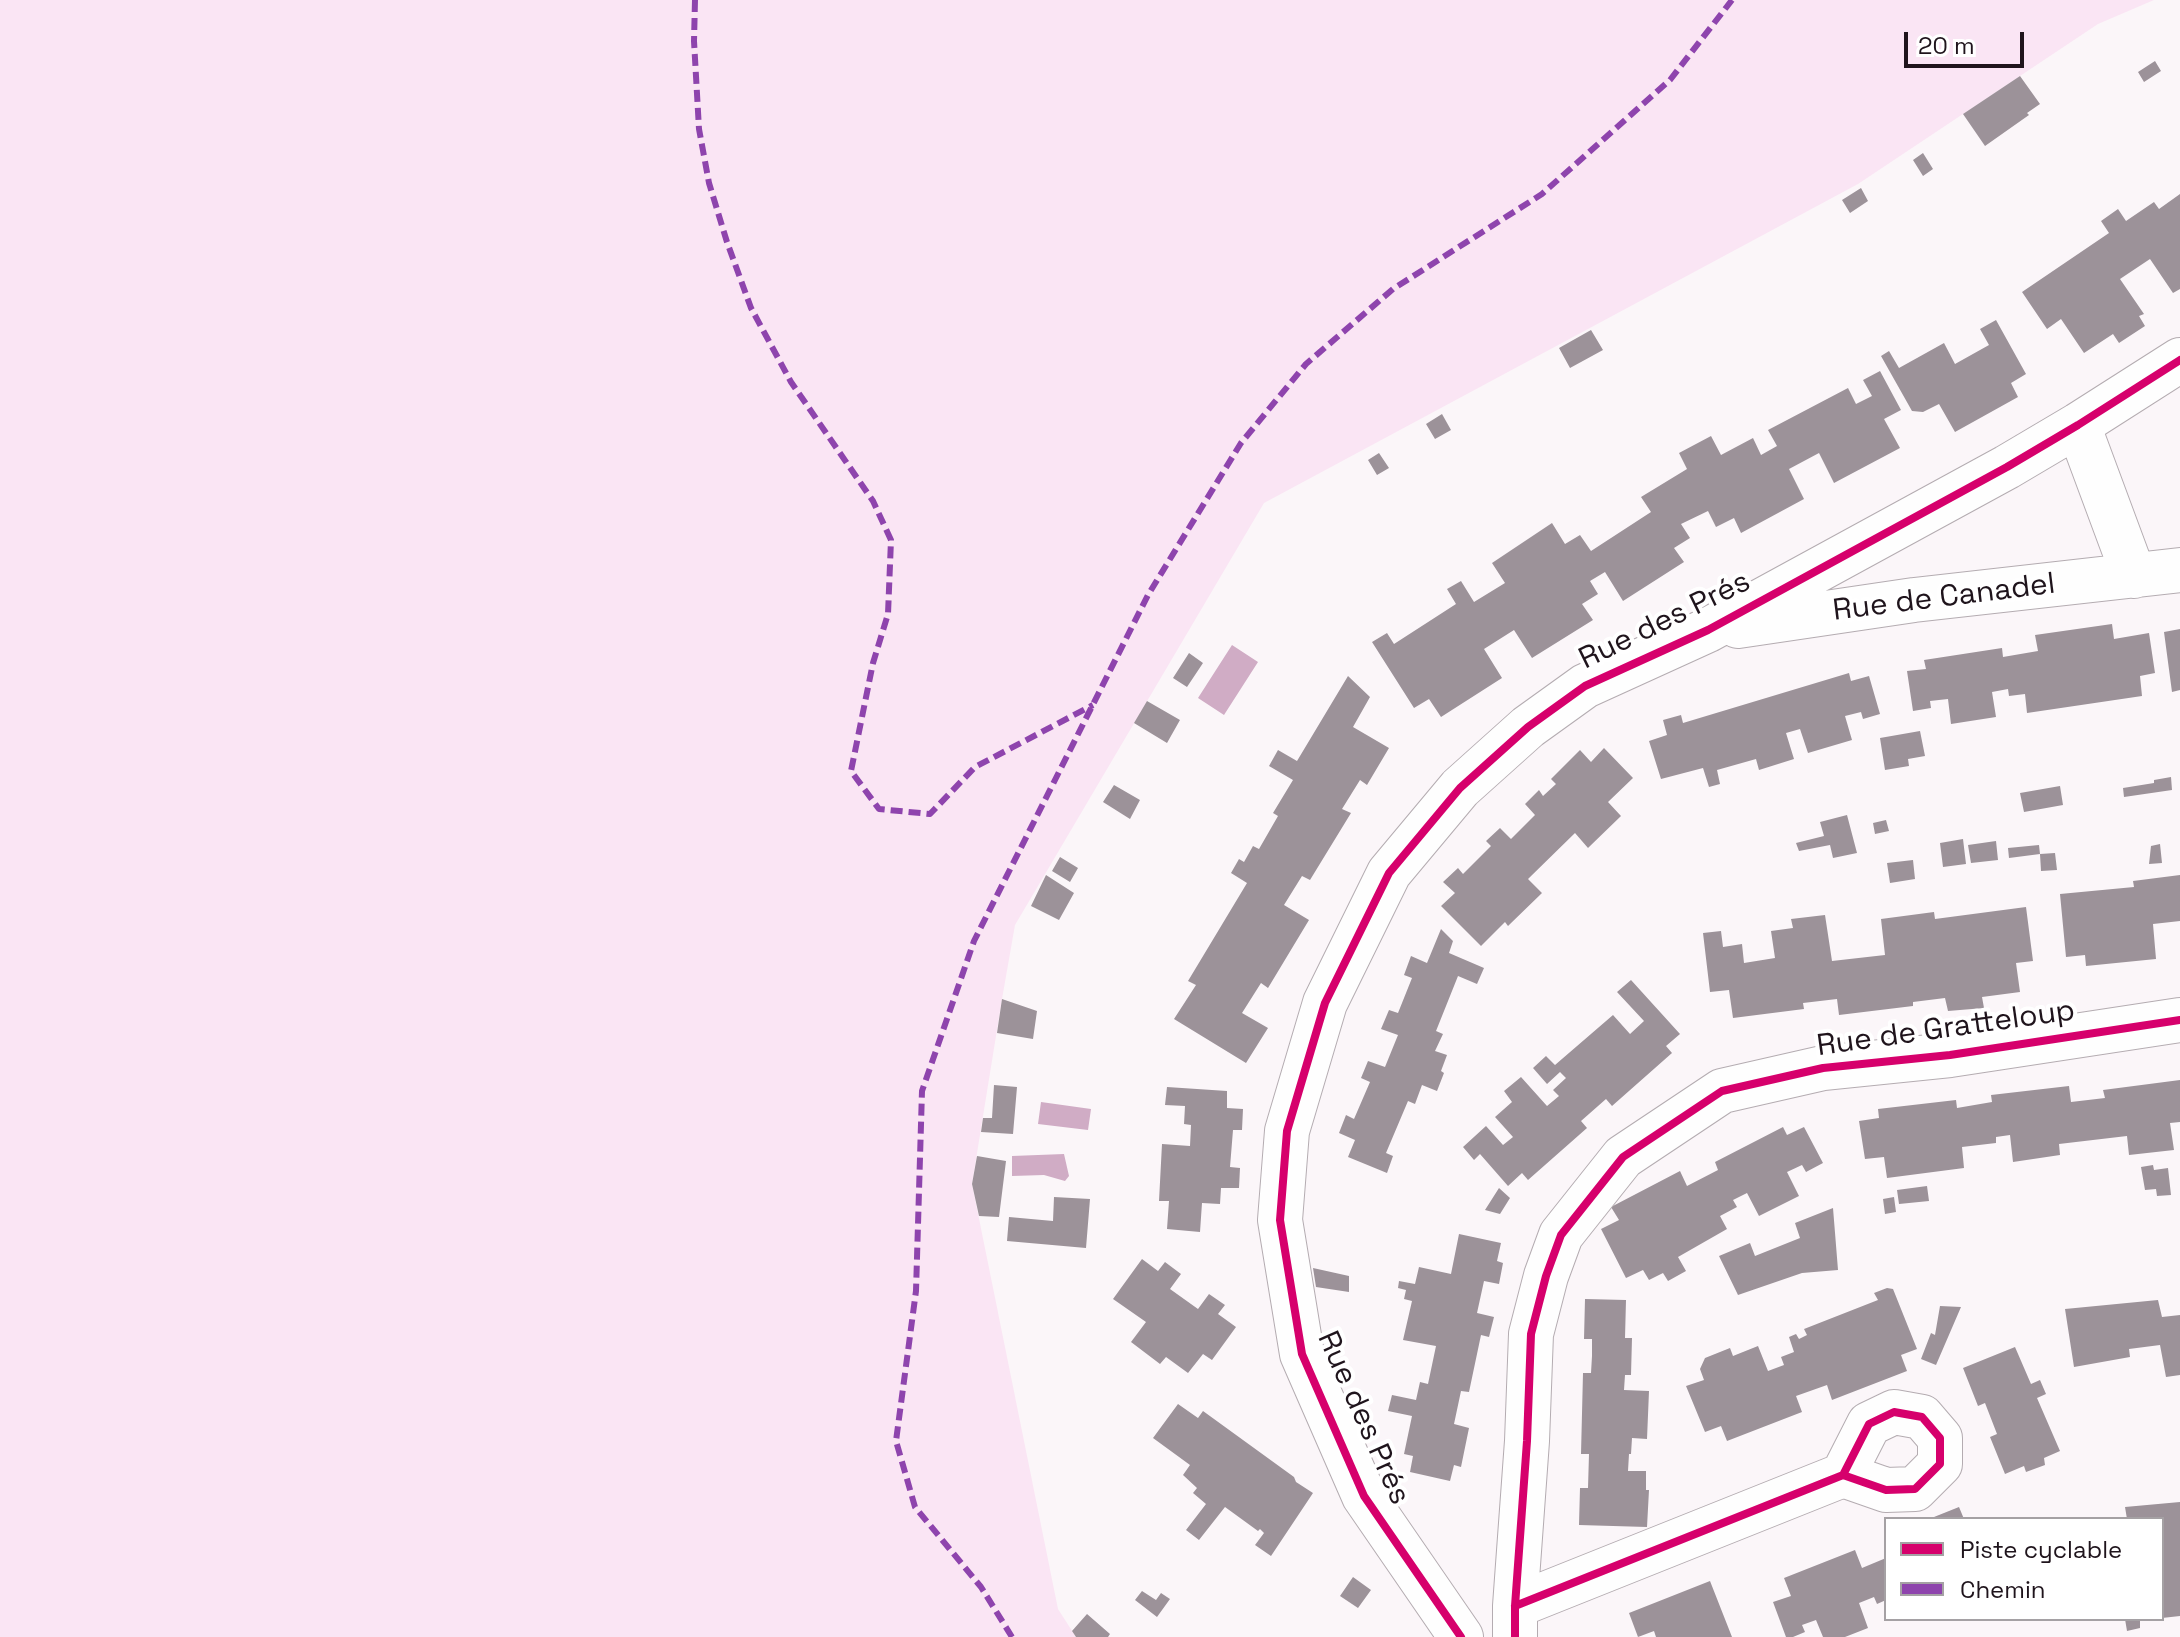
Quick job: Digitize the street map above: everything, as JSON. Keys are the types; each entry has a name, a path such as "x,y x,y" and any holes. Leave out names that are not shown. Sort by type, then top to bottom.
{"street":[{"name":"Rue des Prés","path":"1482,1637 1450,1621 1364,1496 1302,1354 1280,1220 1287,1131 1325,1003 1389,873 1460,788 1528,727 1585,686 1708,630 2007,467 2180,360"},
{"path":"2078,425 2134,576"},
{"name":"Rue de Canadel","path":"1708,630 1914,600 2180,570"},
{"name":"Rue de Gratteloup","path":"1515,1622 1531,1334 1546,1276 1561,1235 1623,1157 1722,1091 1823,1068 1950,1055 2180,1020"},
{"path":"1515,1622 1843,1475"}],"shaded area":[{"path":"0,0 2154,0 2098,24 1858,184 1264,503 1015,925 1002,999 972,1184 1058,1609 1076,1637 0,1637"},
{"path":"1232,645 1258,662 1224,715 1198,698"},
{"path":"1041,1102 1091,1109 1088,1130 1038,1124"},
{"path":"1064,1154 1069,1176 1065,1181 1044,1175 1012,1176 1012,1156"}],"building":[{"path":"2155,61 2161,71 2144,82 2138,72"},
{"path":"2020,76 2040,104 1985,146 1963,114"},
{"path":"1923,153 1933,169 1923,176 1913,160"},
{"path":"1861,188 1868,201 1850,213 1842,200"},
{"path":"2180,194 2180,289 2173,293 2150,259 2120,279 2144,314 2139,316 2145,326 2119,343 2113,334 2084,353 2061,319 2047,329 2022,292 2109,233 2101,221 2118,209 2126,221 2154,202 2159,209"},
{"path":"1996,320 2026,374 2011,383 2018,397 1955,432 1939,404 1923,412 1912,411 1881,356 1889,351 1899,368 1944,343 1955,364 1989,345 1980,329"},
{"path":"1591,330 1603,350 1570,368 1559,348"},
{"path":"1880,371 1901,410 1884,419 1900,448 1834,483 1819,453 1789,469 1804,499 1741,533 1734,518 1716,527 1708,511 1681,524 1690,538 1674,548 1684,562 1623,601 1605,572 1590,581 1598,594 1582,604 1593,620 1532,658 1514,630 1484,649 1502,678 1441,717 1429,699 1414,708 1372,642 1387,633 1394,644 1456,604 1447,589 1461,581 1474,602 1505,583 1492,563 1552,523 1565,544 1580,535 1591,551 1651,512 1641,497 1687,469 1679,453 1711,436 1721,455 1753,438 1761,455 1777,446 1768,430 1848,388 1856,404 1872,396 1863,380"},
{"path":"1442,414 1451,430 1435,439 1426,424"},
{"path":"1379,453 1389,468 1377,475 1368,460"},
{"path":"2112,624 2114,639 2149,633 2155,673 2140,676 2142,696 2027,713 2025,694 2009,696 2008,689 1992,692 1996,717 1951,724 1948,699 1930,701 1931,708 1913,711 1907,671 1926,669 1924,660 2002,648 2003,657 2038,651 2035,635"},
{"path":"2180,629 2180,690 2172,692 2164,632"},
{"path":"1189,653 1203,663 1187,687 1173,678"},
{"path":"1849,673 1851,681 1869,676 1880,714 1863,719 1861,712 1845,716 1852,740 1808,753 1800,729 1786,733 1794,759 1759,770 1756,759 1717,770 1720,784 1709,787 1703,768 1661,779 1649,741 1667,735 1663,720 1681,715 1683,723"},
{"path":"1348,676 1370,697 1353,727 1389,748 1367,785 1360,780 1342,809 1351,813 1310,880 1302,876 1284,905 1309,920 1268,988 1261,983 1242,1013 1268,1028 1246,1063 1174,1019 1196,985 1188,981 1247,883 1231,873 1239,859 1244,862 1253,846 1259,849 1278,816 1273,813 1293,780 1269,766 1278,750 1297,761"},
{"path":"1147,701 1180,720 1167,743 1134,723"},
{"path":"1920,731 1925,756 1908,759 1909,766 1885,770 1880,738"},
{"path":"1604,748 1633,778 1608,802 1621,816 1588,848 1575,833 1528,879 1542,893 1508,926 1505,922 1481,946 1441,906 1455,893 1443,882 1458,868 1463,874 1491,846 1486,841 1500,828 1511,839 1535,815 1525,804 1539,790 1543,796 1556,784 1551,779 1580,750 1591,762"},
{"path":"2171,777 2172,790 2124,797 2123,788"},
{"path":"1114,785 1140,800 1130,819 1103,802"},
{"path":"2060,786 2063,805 2024,812 2020,793"},
{"path":"1847,815 1857,853 1833,858 1830,845 1799,851 1796,843 1824,836 1820,822"},
{"path":"1886,820 1889,831 1875,834 1873,823"},
{"path":"1963,839 1966,864 1943,867 1940,843"},
{"path":"1996,841 1998,860 1971,863 1968,845"},
{"path":"2160,844 2162,863 2149,864 2151,846"},
{"path":"2039,845 2040,854 2009,858 2008,848"},
{"path":"2055,853 2057,870 2041,871 2040,854"},
{"path":"1060,857 1078,868 1070,882 1052,871"},
{"path":"1913,860 1915,879 1890,883 1887,863"},
{"path":"1046,875 1074,893 1059,920 1031,906"},
{"path":"2180,875 2180,921 2153,924 2156,959 2086,966 2085,955 2066,957 2060,894 2134,887 2133,881"},
{"path":"2026,907 2033,961 2016,963 2020,992 1982,997 1984,1008 1948,1011 1945,998 1913,1002 1913,1006 1839,1015 1837,999 1803,1003 1804,1009 1733,1018 1729,990 1710,992 1703,933 1721,931 1723,947 1742,944 1744,963 1775,958 1771,931 1793,928 1791,919 1825,915 1832,961 1885,955 1881,919 1934,912 1935,919"},
{"path":"1441,929 1453,941 1449,953 1484,968 1477,984 1458,976 1436,1031 1443,1034 1435,1051 1447,1055 1441,1071 1444,1073 1437,1091 1422,1085 1415,1104 1408,1101 1386,1153 1393,1156 1387,1173 1348,1157 1355,1140 1339,1133 1346,1115 1354,1119 1370,1082 1361,1078 1368,1061 1385,1067 1398,1035 1381,1029 1389,1010 1398,1013 1412,978 1404,975 1411,956 1427,963"},
{"path":"1631,980 1680,1034 1666,1046 1672,1053 1612,1106 1606,1099 1581,1121 1587,1128 1528,1180 1522,1173 1508,1186 1480,1154 1474,1160 1463,1147 1486,1126 1503,1145 1513,1137 1495,1117 1512,1102 1504,1091 1521,1077 1547,1106 1559,1096 1553,1090 1566,1078 1560,1072 1547,1084 1533,1068 1546,1056 1555,1065 1613,1015 1630,1034 1644,1021 1617,992"},
{"path":"1002,999 1037,1011 1033,1039 997,1033"},
{"path":"2180,1080 2180,1122 2170,1123 2174,1150 2129,1155 2127,1136 2059,1144 2060,1155 2013,1162 2010,1135 1996,1137 1996,1143 1962,1147 1964,1168 1887,1178 1884,1157 1865,1159 1859,1121 1879,1118 1878,1109 1956,1100 1957,1108 1992,1102 1991,1095 2069,1086 2071,1102 2105,1098 2103,1090"},
{"path":"994,1085 1017,1087 1013,1134 981,1132 983,1118 992,1118"},
{"path":"1167,1087 1227,1091 1227,1108 1243,1109 1242,1130 1233,1130 1230,1167 1240,1168 1239,1188 1221,1188 1220,1204 1202,1203 1200,1232 1167,1229 1169,1201 1159,1201 1162,1144 1190,1146 1191,1125 1184,1124 1185,1106 1165,1105"},
{"path":"1783,1127 1787,1135 1804,1127 1823,1163 1806,1172 1802,1165 1787,1172 1799,1196 1759,1216 1747,1193 1733,1200 1737,1207 1720,1216 1727,1229 1678,1257 1686,1271 1668,1281 1663,1273 1649,1280 1643,1270 1626,1278 1601,1229 1619,1220 1611,1207 1680,1171 1687,1186 1718,1170 1715,1162"},
{"path":"977,1156 1006,1161 999,1217 979,1216 972,1184"},
{"path":"2153,1165 2154,1170 2168,1168 2171,1195 2157,1196 2156,1189 2145,1190 2141,1167"},
{"path":"1927,1186 1929,1201 1899,1204 1897,1190"},
{"path":"1499,1188 1510,1198 1500,1214 1485,1210"},
{"path":"1054,1197 1090,1199 1086,1248 1007,1241 1009,1217 1053,1221"},
{"path":"1894,1197 1896,1212 1885,1214 1883,1199"},
{"path":"1833,1208 1838,1270 1802,1273 1738,1295 1719,1256 1750,1243 1755,1256 1800,1238 1795,1223"},
{"path":"1459,1234 1501,1243 1497,1261 1503,1263 1499,1284 1484,1281 1477,1313 1494,1317 1489,1337 1481,1335 1469,1392 1461,1391 1454,1424 1469,1428 1461,1467 1454,1465 1450,1481 1410,1472 1413,1456 1404,1454 1412,1416 1388,1411 1392,1395 1416,1400 1420,1382 1428,1384 1436,1346 1403,1340 1412,1301 1404,1299 1406,1290 1398,1288 1399,1281 1415,1284 1419,1267 1451,1274"},
{"path":"1142,1259 1158,1271 1165,1262 1181,1274 1170,1289 1198,1309 1209,1294 1225,1305 1218,1314 1236,1327 1212,1360 1203,1354 1188,1373 1166,1357 1160,1364 1131,1342 1146,1322 1113,1299"},
{"path":"1313,1268 1349,1276 1349,1292 1316,1287"},
{"path":"1893,1289 1917,1349 1901,1355 1907,1371 1832,1400 1827,1385 1796,1396 1802,1412 1727,1441 1721,1426 1705,1432 1686,1386 1704,1380 1700,1369 1705,1358 1730,1348 1733,1356 1758,1346 1768,1371 1784,1365 1781,1357 1794,1352 1789,1337 1796,1334 1799,1339 1807,1335 1804,1329 1878,1300 1874,1293"},
{"path":"1585,1299 1626,1300 1625,1338 1632,1338 1631,1375 1625,1375 1624,1390 1649,1391 1647,1439 1632,1438 1628,1471 1646,1471 1646,1490 1649,1490 1647,1527 1579,1525 1580,1488 1588,1488 1589,1454 1581,1454 1583,1373 1591,1373 1592,1356 1592,1339 1584,1339"},
{"path":"2158,1300 2162,1317 2180,1315 2180,1375 2166,1377 2160,1345 2129,1349 2130,1357 2074,1367 2065,1309"},
{"path":"1940,1306 1961,1307 1936,1365 1921,1359 1931,1333 1935,1335"},
{"path":"2015,1347 2031,1384 2040,1380 2046,1394 2037,1398 2060,1451 2044,1458 2045,1465 2026,1472 2024,1466 2005,1474 1990,1437 1997,1434 1985,1403 1978,1406 1963,1368"},
{"path":"1178,1404 1198,1418 1203,1411 1313,1493 1271,1556 1255,1545 1264,1533 1225,1507 1199,1540 1186,1530 1206,1504 1193,1493 1197,1488 1183,1475 1190,1465 1153,1438"},
{"path":"2180,1502 2180,1616 2164,1618 2164,1517 2127,1517 2125,1507"},
{"path":"1959,1507 1963,1517 1934,1517"},
{"path":"1855,1550 1862,1568 1884,1559 1884,1601 1877,1604 1874,1597 1859,1603 1868,1628 1845,1637 1823,1637 1816,1620 1802,1625 1805,1632 1786,1637 1773,1602 1791,1596 1784,1578"},
{"path":"1353,1577 1371,1590 1358,1608 1340,1596"},
{"path":"1710,1581 1732,1637 1656,1637 1654,1631 1638,1637 1629,1613"},
{"path":"1142,1591 1156,1600 1161,1593 1170,1599 1157,1617 1135,1600"},
{"path":"1087,1614 1110,1634 1108,1637 1076,1637 1072,1631"},
{"path":"2125,1621 2140,1621 2140,1628 2127,1631"}],"marked path":[{"path":"695,0 699,129 709,183 727,242 751,308 791,382 873,501 891,540 888,614 873,663 851,771 879,809 930,814 975,767 1093,705"},
{"path":"1012,1637 981,1587 915,1507 896,1441 916,1291 922,1091 974,941 1148,595 1241,443 1306,364 1393,289 1542,194 1670,80 1732,0"}],"cycle path":[{"path":"1461,1637 1364,1496 1302,1354 1280,1220 1287,1131 1325,1003 1389,873 1460,788 1528,727 1585,686 1708,630 2007,467 2180,360"},
{"path":"1515,1637 1531,1334 1546,1276 1561,1235 1623,1157 1722,1091 1823,1068 1950,1055 2180,1020"},
{"path":"1515,1606 1843,1475 1869,1424 1894,1412 1922,1417 1940,1438 1940,1464 1915,1489 1886,1490 1843,1475"}]}
